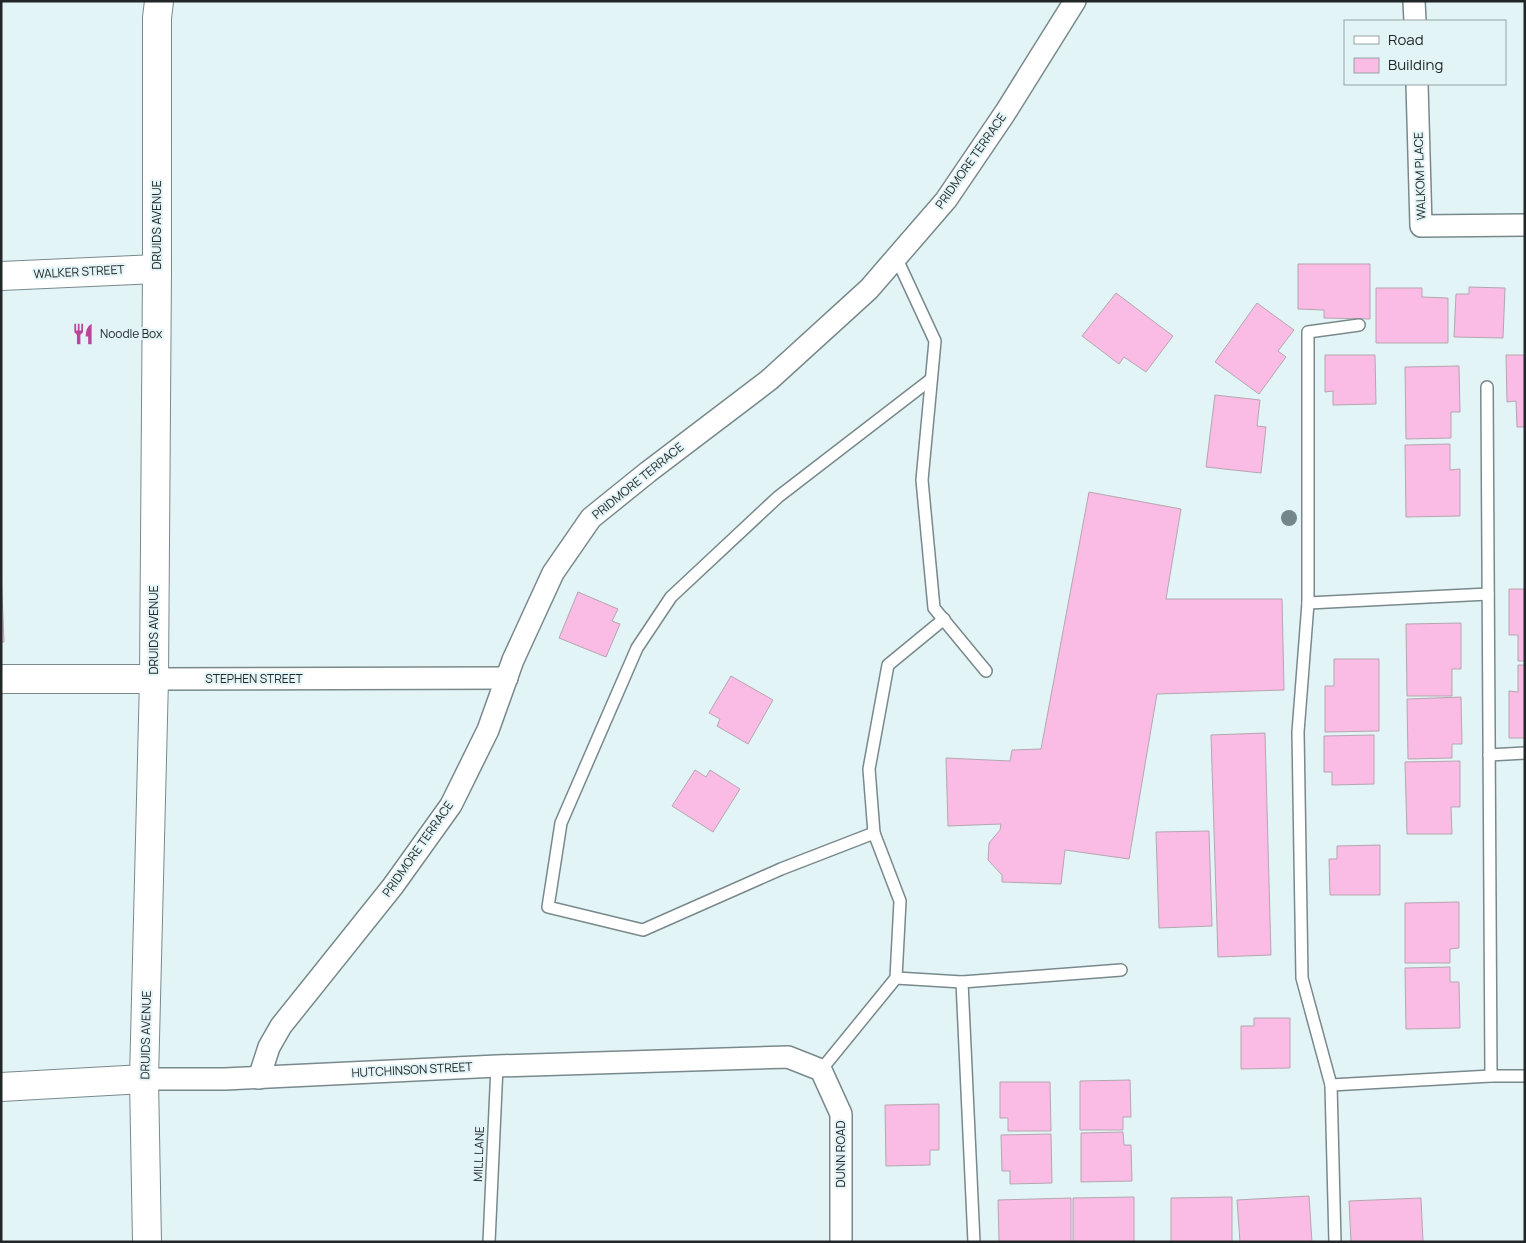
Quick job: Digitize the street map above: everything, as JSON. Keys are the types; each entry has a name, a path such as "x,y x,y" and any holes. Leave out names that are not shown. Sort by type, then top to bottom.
{"street":[{"name":"PRIDMORE TERRACE","path":"259,1078 269,1047 282,1026 393,886 451,805 488,730 513,660 554,574 591,518 769,380 869,290 946,200 1005,113 1075,1"},
{"path":"1414,1 1414,20"},
{"name":"DRUIDS AVENUE","path":"147,1242 144,1079 154,679 157,269 156,7"},
{"name":"WALKOM PLACE","path":"1416,85 1421,226 1525,225"},
{"name":"WALKER STREET","path":"1,276 157,269"},
{"name":"STEPHEN STREET","path":"1,679 507,678"},
{"name":"HUTCHINSON STREET","path":"1,1087 144,1079 259,1078 497,1066 788,1057 821,1070"},
{"name":"DUNN ROAD","path":"821,1070 841,1114 841,1242"}],"lane":[{"path":"896,257 935,341 922,480 934,608 986,670"},
{"path":"1335,1242 1331,1085 1302,978 1298,732 1308,603 1308,332 1359,325"},
{"path":"874,833 781,869 643,930 548,906 560,823 637,648 671,597 778,497 930,380"},
{"path":"1487,387 1492,1076"},
{"path":"1308,603 1488,594"},
{"path":"821,1070 896,978 900,901 874,833 869,770 888,665 944,619"},
{"path":"1490,755 1525,753"},
{"path":"896,978 962,982 1121,970"},
{"path":"962,982 974,1242"},
{"name":"MILL LANE","path":"489,1242 497,1066"},
{"path":"1331,1085 1492,1076 1525,1076"}],"building":[{"path":"1298,264 1370,264 1370,319 1324,318 1324,310 1298,309"},
{"path":"1469,287 1505,288 1503,338 1454,337 1456,294 1469,294"},
{"path":"1376,288 1422,288 1422,297 1448,298 1448,343 1376,343"},
{"path":"1116,293 1173,336 1146,372 1124,357 1119,364 1082,336"},
{"path":"1257,303 1294,330 1278,351 1286,357 1259,394 1215,362"},
{"path":"1325,355 1375,355 1376,404 1333,405 1333,391 1325,392"},
{"path":"1506,355 1525,355 1525,427 1517,427 1516,401 1507,402"},
{"path":"1459,366 1460,412 1451,412 1451,438 1406,439 1405,367"},
{"path":"1215,395 1260,400 1257,426 1266,427 1261,473 1206,467"},
{"path":"1450,444 1450,470 1460,469 1460,516 1406,517 1405,445"},
{"path":"1089,492 1181,509 1166,599 1282,599 1284,690 1157,694 1129,859 1065,850 1061,884 1002,882 1002,875 988,860 989,843 1000,830 1001,824 948,826 946,758 1010,761 1012,750 1041,749"},
{"path":"1,570 4,642 1,642"},
{"path":"1509,589 1525,589 1525,661 1518,661 1518,635 1509,635"},
{"path":"578,592 618,609 612,621 620,624 606,657 559,638"},
{"path":"1461,623 1461,669 1452,669 1452,696 1407,696 1406,624"},
{"path":"1334,659 1379,659 1379,731 1325,732 1325,686 1334,686"},
{"path":"1518,665 1525,665 1525,738 1509,738 1509,691 1518,692"},
{"path":"731,676 773,700 748,744 717,726 720,719 709,713"},
{"path":"1461,697 1462,744 1452,744 1452,758 1408,759 1407,699"},
{"path":"1265,733 1271,955 1218,957 1211,735"},
{"path":"1374,735 1374,784 1332,785 1332,772 1324,772 1324,736"},
{"path":"1460,761 1460,807 1451,807 1452,834 1407,834 1405,762"},
{"path":"695,770 706,777 710,770 740,789 713,832 672,806"},
{"path":"1209,831 1212,926 1159,928 1156,832"},
{"path":"1380,845 1380,895 1330,895 1329,859 1337,859 1337,846"},
{"path":"1459,902 1459,948 1450,949 1450,963 1405,963 1405,903"},
{"path":"1450,967 1450,982 1459,982 1460,1028 1406,1029 1405,968"},
{"path":"1254,1018 1290,1018 1290,1068 1241,1069 1241,1026 1254,1026"},
{"path":"1130,1080 1131,1117 1123,1117 1123,1130 1080,1130 1080,1081"},
{"path":"1000,1082 1050,1082 1051,1131 1008,1131 1008,1118 1000,1118"},
{"path":"939,1104 939,1150 930,1150 930,1165 886,1166 885,1105"},
{"path":"1123,1132 1124,1145 1131,1145 1132,1181 1081,1182 1081,1133"},
{"path":"1051,1134 1052,1183 1010,1184 1010,1171 1002,1171 1001,1135"},
{"path":"1309,1196 1312,1242 1240,1242 1237,1200"},
{"path":"1134,1197 1134,1242 1073,1242 1073,1198"},
{"path":"1232,1197 1232,1242 1171,1242 1171,1198"},
{"path":"1071,1198 1071,1242 999,1242 998,1200"},
{"path":"1421,1198 1423,1242 1351,1242 1349,1201"}],"place":[{"name":"Noodle Box","path":"83,334"}]}
